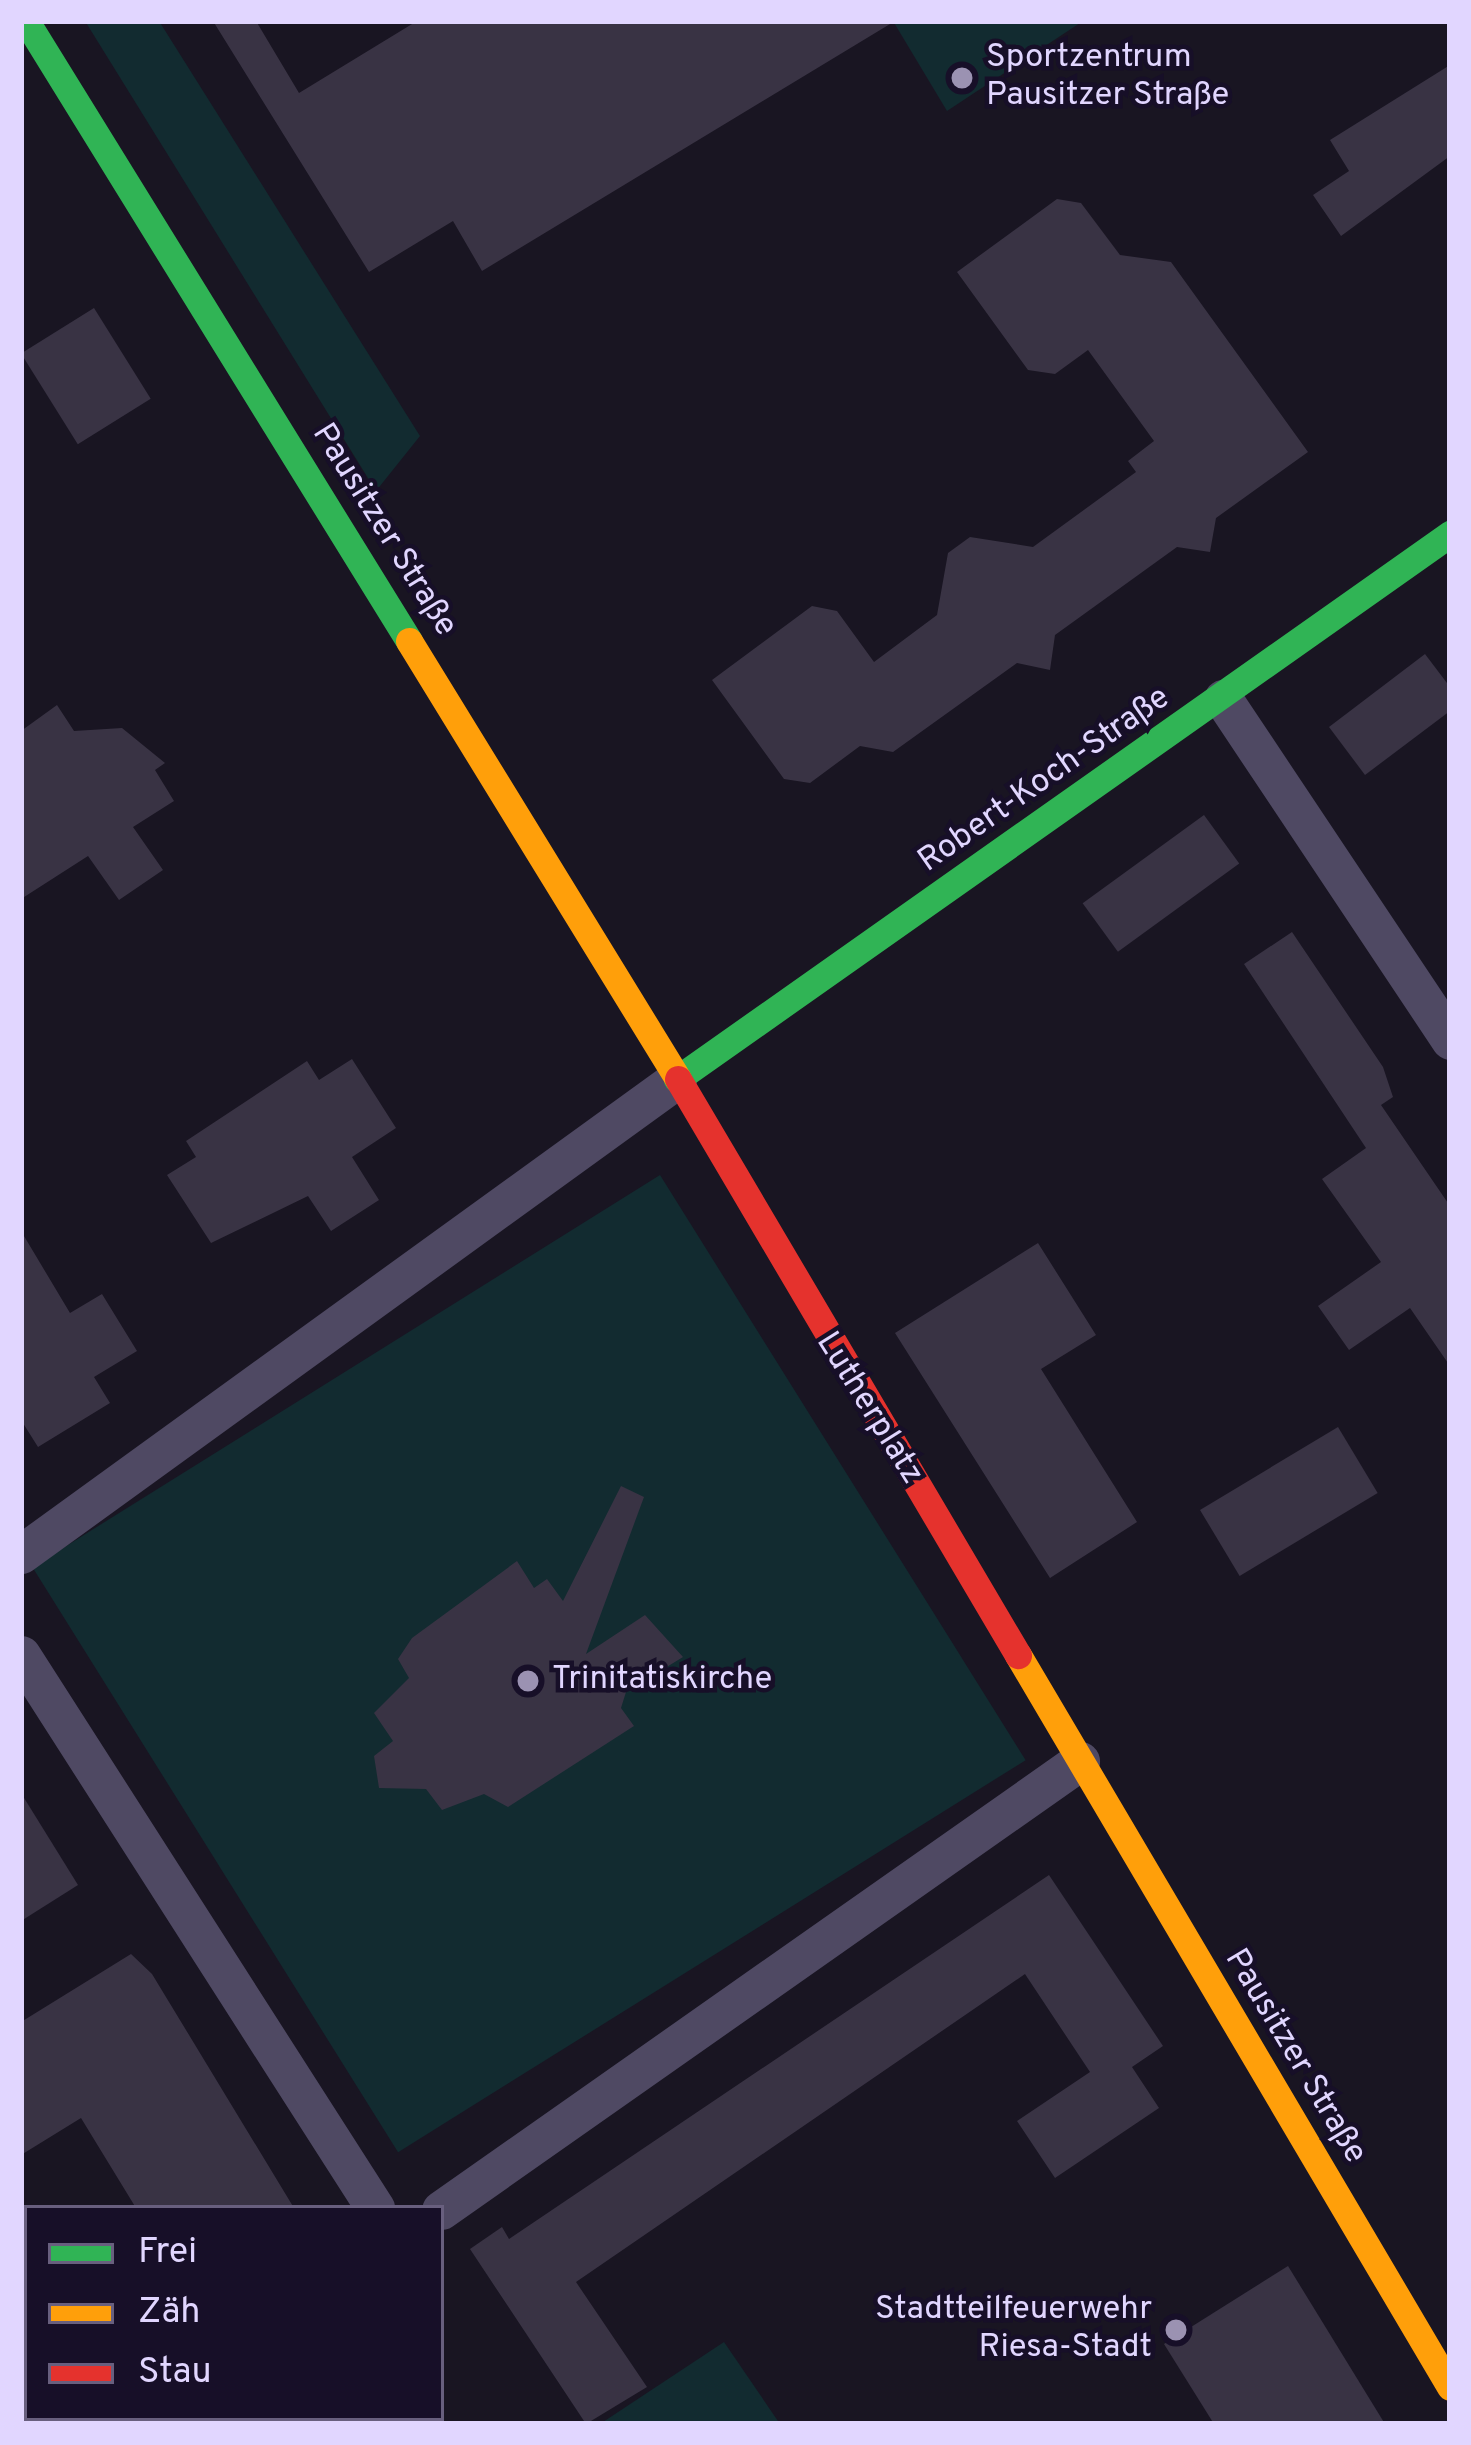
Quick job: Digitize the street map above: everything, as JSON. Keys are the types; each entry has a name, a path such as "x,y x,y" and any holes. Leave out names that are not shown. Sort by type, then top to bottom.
{"street":[{"name":"Pausitzer Straße","path":"26,21 677,1079"},
{"name":"Robert-Koch-Straße","path":"677,1079 1223,699 1450,534"},
{"path":"1223,699 1450,1040"},
{"path":"21,1554 677,1079"},
{"name":"Lutherplatz","path":"677,1079 1080,1761"},
{"path":"21,1655 373,2205"},
{"name":"Pausitzer Straße","path":"1080,1761 1450,2387"},
{"path":"444,2208 1080,1761"}],"green space":[{"path":"85,21 159,21 420,436 376,491"},
{"name":"Sportzentrum Pausitzer Straße","path":"893,21 1083,21 947,111"},
{"path":"660,1175 1026,1760 398,2152 32,1567"},
{"path":"724,2342 780,2424 600,2424"}],"building":[{"path":"213,21 256,21 299,93 417,21 895,21 482,271 453,221 369,272"},
{"path":"1450,65 1450,156 1341,236 1313,195 1349,171 1330,140"},
{"path":"1057,199 1081,203 1120,255 1171,262 1308,452 1216,518 1210,552 1177,547 1055,635 1050,670 1017,663 893,752 860,746 810,783 784,779 712,680 812,606 837,611 874,662 937,615 948,553 970,537 1033,547 1136,472 1128,461 1154,441 1088,350 1055,374 1028,370 957,272"},
{"path":"94,308 151,399 78,444 21,354"},
{"path":"1425,654 1450,687 1450,711 1365,775 1329,727"},
{"path":"57,705 74,731 122,728 165,763 155,770 174,801 133,827 163,870 119,900 88,856 21,899 21,731"},
{"path":"1204,815 1239,864 1118,952 1083,903"},
{"path":"1292,932 1383,1067 1393,1097 1381,1105 1450,1206 1450,1366 1410,1308 1349,1350 1318,1306 1381,1262 1322,1179 1366,1148 1244,964"},
{"path":"352,1059 396,1128 352,1157 379,1200 331,1231 308,1196 211,1243 167,1175 196,1157 186,1141 307,1061 319,1080"},
{"path":"21,1231 70,1313 102,1294 137,1351 94,1377 110,1403 38,1447 21,1420"},
{"path":"1038,1243 1096,1335 1041,1369 1137,1522 1050,1578 895,1333"},
{"path":"1338,1427 1378,1493 1240,1576 1200,1510"},
{"name":"Trinitatiskirche","path":"621,1486 644,1497 586,1654 645,1615 683,1657 626,1692 621,1708 634,1726 508,1807 484,1794 442,1810 426,1789 379,1788 374,1756 393,1741 374,1713 409,1678 398,1659 412,1638 517,1561 534,1588 547,1579 563,1601"},
{"path":"21,1793 78,1885 21,1921"},
{"path":"1049,1875 1163,2046 1132,2067 1159,2108 1055,2178 1017,2121 1090,2072 1025,1974 576,2282 647,2387 586,2424 470,2249 502,2227 509,2239"},
{"path":"131,1954 152,1974 292,2205 134,2205 81,2118 21,2155 21,2022"},
{"path":"1288,2266 1385,2424 1214,2424 1164,2344"}],"traffic: fast":[{"path":"26,21 409,641"},
{"path":"677,1079 1450,534"}],"traffic: slow":[{"path":"409,641 678,1079"},
{"path":"1018,1655 1450,2387"}],"traffic: jam":[{"path":"678,1079 1018,1655"}],"place":[{"name":"Sportzentrum Pausitzer Straße","path":"962,78"},
{"name":"Trinitatiskirche","path":"528,1681"},
{"name":"Stadtteilfeuerwehr Riesa-Stadt","path":"1176,2330"}]}
